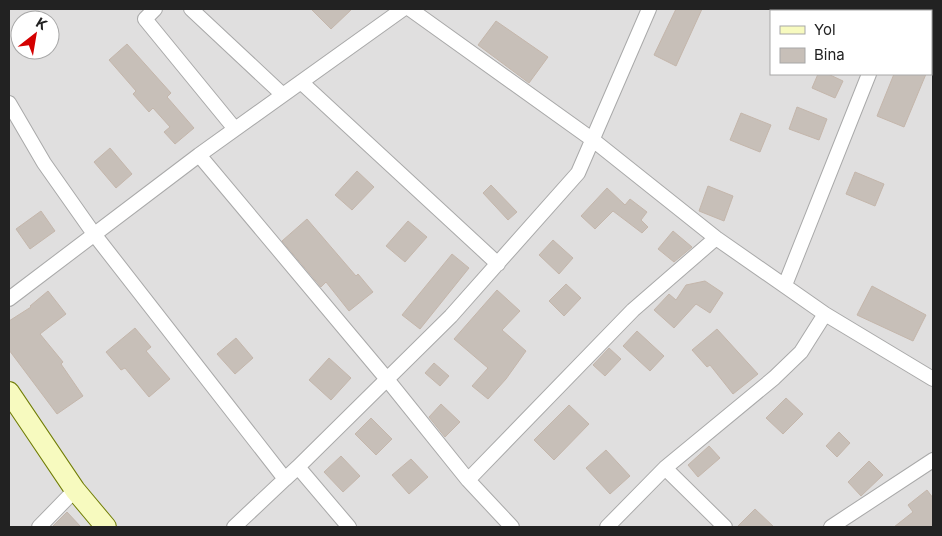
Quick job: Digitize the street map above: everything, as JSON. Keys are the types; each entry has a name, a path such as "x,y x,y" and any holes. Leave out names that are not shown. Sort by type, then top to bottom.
{"street":[{"path":"155,9 145,19 235,130"},
{"path":"191,9 283,95"},
{"path":"9,299 199,155 403,9"},
{"path":"410,9 593,140 716,238 826,314 932,375"},
{"path":"234,527 298,467 386,378 451,316 578,173 649,9"},
{"path":"785,285 869,75"},
{"path":"301,82 498,264"},
{"path":"9,103 44,163 94,234 285,479"},
{"path":"199,155 386,378 468,480 512,527"},
{"path":"468,480 633,310 716,238"},
{"path":"607,527 665,468 774,378 801,352 826,314"},
{"path":"9,392 75,490 106,527"},
{"path":"831,527 933,460"},
{"path":"298,467 349,527"},
{"path":"665,468 725,527"},
{"path":"40,527 75,490"}],"shaded area":[{"path":"9,9 933,9 933,527 9,527"}],"building":[{"path":"311,9 352,9 331,29"},
{"path":"676,9 702,9 676,66 654,55"},
{"path":"496,21 548,57 529,83 478,45"},
{"path":"127,44 171,93 167,97 194,128 175,144 164,132 170,127 153,108 149,112 133,94 136,91 109,60"},
{"path":"818,75 830,75 843,81 835,98 812,88"},
{"path":"894,75 926,75 904,127 877,116"},
{"path":"797,107 827,119 819,140 789,129"},
{"path":"741,113 771,125 760,152 730,140"},
{"path":"110,148 132,174 116,188 94,162"},
{"path":"357,171 374,187 352,210 335,195"},
{"path":"855,172 884,184 875,206 846,194"},
{"path":"491,185 517,212 508,220 483,193"},
{"path":"708,186 733,196 724,221 699,211"},
{"path":"607,188 625,205 630,199 647,212 641,220 648,227 642,233 613,211 595,229 581,216"},
{"path":"41,211 55,231 30,249 16,229"},
{"path":"307,219 356,276 358,274 373,292 349,311 326,282 321,287 282,241"},
{"path":"408,221 427,237 405,262 386,246"},
{"path":"673,231 692,247 674,262 658,249"},
{"path":"553,240 573,258 559,274 539,255"},
{"path":"452,254 469,268 420,329 402,315"},
{"path":"705,281 723,293 710,313 696,304 674,328 654,310 669,294 676,300 686,285"},
{"path":"566,284 581,298 564,316 549,301"},
{"path":"872,286 926,315 913,341 857,315"},
{"path":"497,290 520,311 502,330 526,351 506,379 488,399 472,386 488,368 454,339"},
{"path":"48,291 66,314 40,334 63,362 61,364 83,396 57,414 9,350 9,321 31,307"},
{"path":"135,328 151,347 146,351 170,379 149,397 125,368 121,370 106,352"},
{"path":"717,329 758,374 733,394 710,365 707,367 692,350"},
{"path":"637,331 664,356 650,371 623,346"},
{"path":"236,338 253,358 235,374 217,354"},
{"path":"609,348 621,359 605,376 593,365"},
{"path":"329,358 351,378 331,400 309,380"},
{"path":"434,363 449,376 440,386 425,373"},
{"path":"786,398 803,414 783,434 766,418"},
{"path":"441,404 460,422 445,437 429,417"},
{"path":"569,405 589,424 554,460 534,440"},
{"path":"371,418 392,439 376,455 355,434"},
{"path":"839,432 850,443 837,457 826,446"},
{"path":"709,446 720,458 698,477 688,465"},
{"path":"606,450 630,476 610,494 586,468"},
{"path":"341,456 360,476 343,492 324,472"},
{"path":"411,459 428,477 409,494 392,475"},
{"path":"869,461 883,475 861,496 848,482"},
{"path":"927,490 933,498 933,527 894,527 913,512 908,505"},
{"path":"755,509 774,527 737,527"},
{"path":"67,512 81,527 52,527"}]}
